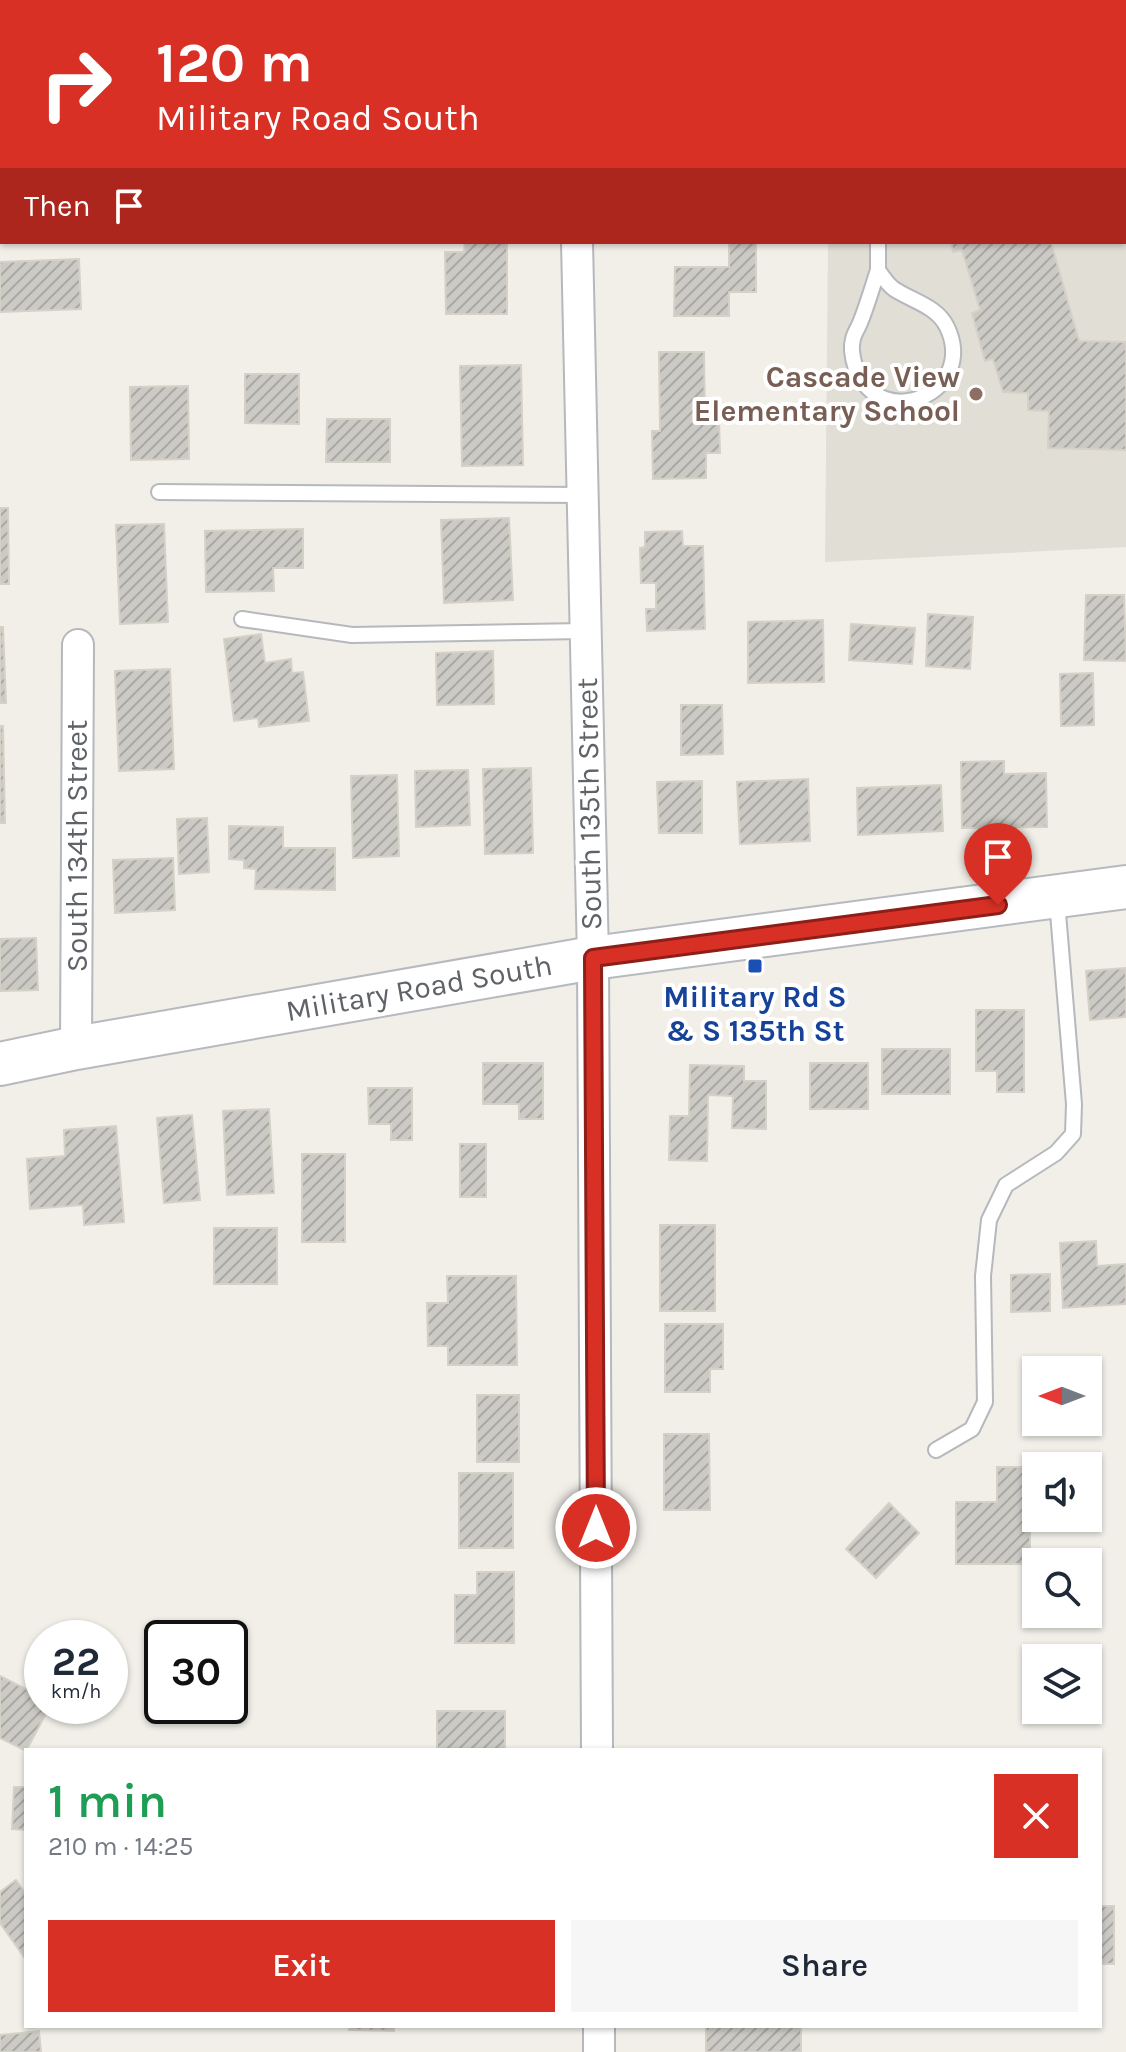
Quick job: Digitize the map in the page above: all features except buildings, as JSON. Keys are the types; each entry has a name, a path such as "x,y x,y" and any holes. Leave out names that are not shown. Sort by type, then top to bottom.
{"street":[{"name":"South 135th Street","path":"577,244 593,958 597,1748"},
{"name":"South 134th Street","path":"76,1048 78,645"},
{"name":"Military Road South","path":"0,1064 593,958 1126,887"},
{"path":"599,2028 599,2052"}],"lane":[{"path":"878,244 878,270 852,340 852,360 860,379 874,393 892,401 912,402 930,394 945,380 953,362 953,341 946,323 932,308 891,287 878,270"},
{"path":"159,492 582,495"},
{"path":"242,619 352,635 585,631"},
{"path":"936,1450 972,1429 985,1402 983,1276 989,1220 1006,1185 1056,1153 1073,1134 1074,1104 1057,897"}],"shaded area":[{"name":"Cascade View Elementary School","path":"828,244 1126,244 1126,547 825,562"}],"place":[{"name":"Cascade View Elementary School","path":"976,394"},
{"name":"Military Rd S & S 135th St","path":"755,966"}],"route":[{"path":"596,1528 593,958 998,905"}]}
